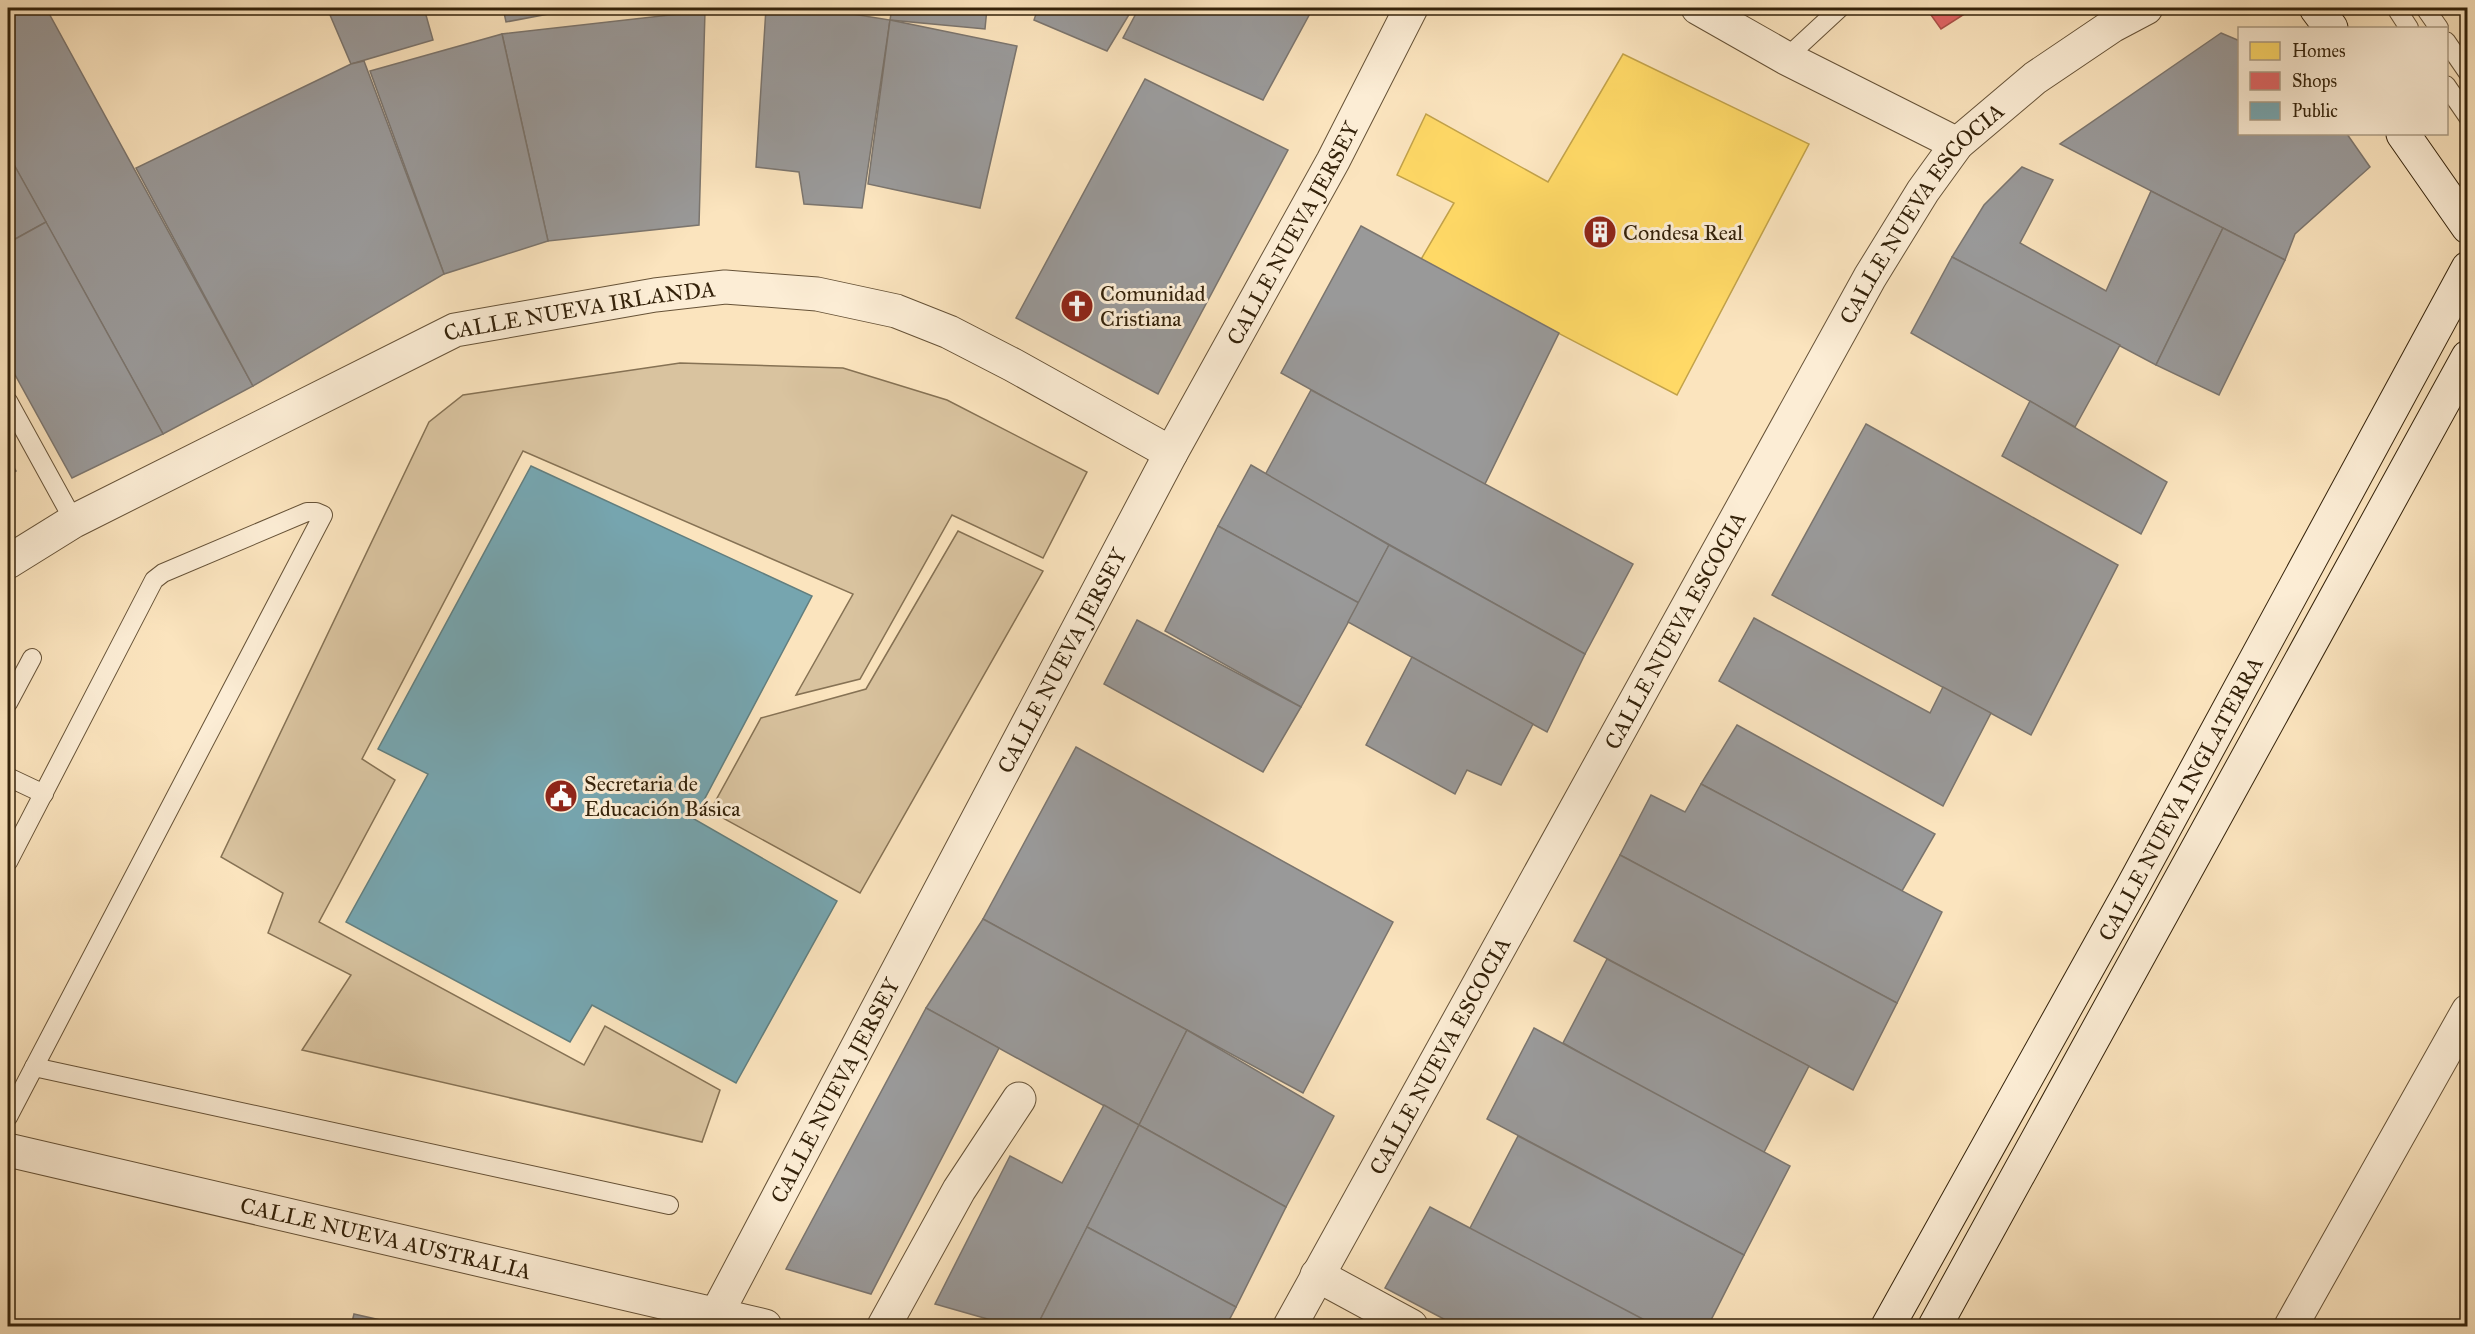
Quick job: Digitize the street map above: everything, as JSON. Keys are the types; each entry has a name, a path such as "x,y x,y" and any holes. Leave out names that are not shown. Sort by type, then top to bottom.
{"street":[{"name":"CALLE NUEVA JERSEY","path":"716,1315 1170,453 1332,161 1410,8"},
{"path":"1698,8 1786,57 1957,144"},
{"name":"CALLE NUEVA ESCOCIA","path":"1290,1326 1870,277 1923,191 1957,144 2035,78 2112,26 2146,8"},
{"path":"2316,8 2330,27"},
{"path":"2404,135 2468,227"},
{"name":"CALLE NUEVA INGLATERRA","path":"1888,1326 2132,888 2468,268"},
{"name":"CALLE NUEVA IRLANDA","path":"8,562 74,521 455,330 655,295 725,287 817,294 896,312 949,332 1170,453"},
{"name":"CALLE NUEVA INGLATERRA","path":"1935,1326 2468,357"},
{"path":"2291,1326 2468,1011"},
{"path":"884,1326 959,1190 1018,1099"},
{"name":"CALLE NUEVA AUSTRALIA","path":"8,1150 765,1326"},
{"path":"1317,1275 1411,1326"}],"lane":[{"path":"1786,57 1840,8"},
{"path":"2396,8 2408,27"},
{"path":"2425,8 2438,27"},
{"path":"2448,44 2468,73"},
{"path":"2448,88 2468,117"},
{"path":"8,401 74,521"},
{"path":"8,862 159,575 307,512 323,515 8,1116"},
{"path":"8,703 32,658"},
{"path":"8,777 44,794"},
{"path":"34,1067 669,1205"}],"shaded area":[{"path":"680,363 843,368 947,400 1087,472 1043,558 952,515 860,679 796,695 853,594 523,451 362,759 395,780 319,922 584,1065 605,1026 720,1090 702,1142 302,1050 351,975 268,933 283,893 221,857 429,422 463,395"},
{"path":"958,531 1043,571 860,893 710,811 761,718 866,689"}],"building: Homes":[{"name":"Condesa Real","path":"1623,54 1809,144 1677,395 1420,261 1454,203 1397,175 1426,114 1548,182"}],"building: Shops":[{"path":"1926,8 1974,8 1941,29"}],"building: Public":[{"name":"Secretaria de Educación Básica","path":"531,466 812,596 694,819 837,901 736,1083 592,1005 570,1042 346,922 428,774 378,749"}],"building: Industry":[{"path":"8,8 46,8 253,386 163,434 8,154"},
{"path":"327,8 424,8 433,40 351,64"},
{"path":"503,8 580,8 506,22"},
{"path":"766,8 815,8 890,20 862,208 804,204 799,172 756,167"},
{"path":"892,8 987,8 985,29 890,20"},
{"path":"1038,8 1133,8 1107,51 1034,20"},
{"path":"1139,8 1313,8 1263,100 1123,38"},
{"path":"705,11 699,225 548,241 502,34"},
{"path":"890,20 1017,46 980,208 868,184"},
{"path":"2221,33 2238,40 2238,135 2348,135 2370,167 2295,234 2285,260 2060,144"},
{"path":"502,34 548,241 444,274 370,71"},
{"path":"364,61 444,274 253,386 136,168 351,64"},
{"path":"1145,79 1288,150 1158,394 1016,318"},
{"path":"8,154 46,222 8,243"},
{"path":"2022,167 2053,180 2020,243 2106,291 2151,191 2223,228 2156,365 1952,257 1984,205"},
{"path":"46,222 163,434 72,478 8,362 8,243"},
{"path":"1361,226 1559,333 1484,486 1281,373"},
{"path":"2223,228 2285,260 2219,395 2156,365"},
{"path":"1952,257 2120,345 2075,427 1911,333"},
{"path":"1311,390 1633,564 1585,654 1265,475"},
{"path":"2030,401 2167,482 2141,534 2002,456"},
{"path":"1866,424 2118,565 2031,735 1772,595"},
{"path":"8,458 16,471 8,476"},
{"path":"1251,465 1389,545 1359,603 1218,526"},
{"path":"1218,526 1359,603 1301,707 1165,631"},
{"path":"1389,545 1585,654 1547,732 1348,622"},
{"path":"1754,618 1930,713 1943,687 1991,713 1943,806 1719,681"},
{"path":"1137,620 1301,707 1263,772 1104,684"},
{"path":"1412,657 1533,724 1501,785 1467,770 1455,794 1366,745"},
{"path":"1737,725 1935,834 1902,891 1701,784"},
{"path":"1076,747 1393,922 1303,1093 983,919"},
{"path":"1701,784 1942,912 1897,1003 1620,855 1651,795 1685,812"},
{"path":"1620,855 1897,1003 1853,1090 1574,941"},
{"path":"983,919 1187,1030 1139,1125 926,1008"},
{"path":"1607,959 1809,1066 1762,1156 1563,1043"},
{"path":"926,1008 999,1048 871,1294 786,1269"},
{"path":"1534,1028 1790,1166 1744,1255 1487,1119"},
{"path":"1187,1030 1334,1116 1286,1207 1139,1125"},
{"path":"1104,1105 1139,1125 1037,1326 1012,1326 935,1304 1010,1156 1062,1183"},
{"path":"1139,1125 1286,1207 1236,1307 1087,1227"},
{"path":"1518,1136 1744,1255 1708,1326 1655,1326 1469,1230"},
{"path":"1430,1207 1656,1326 1457,1326 1385,1288"},
{"path":"1087,1227 1236,1307 1226,1326 1037,1326"},
{"path":"354,1314 407,1326 351,1326"}],"place":[{"name":"Condesa Real","path":"1600,232"},
{"name":"Comunidad Cristiana","path":"1077,306"},
{"name":"Secretaria de Educación Básica","path":"561,796"}]}
